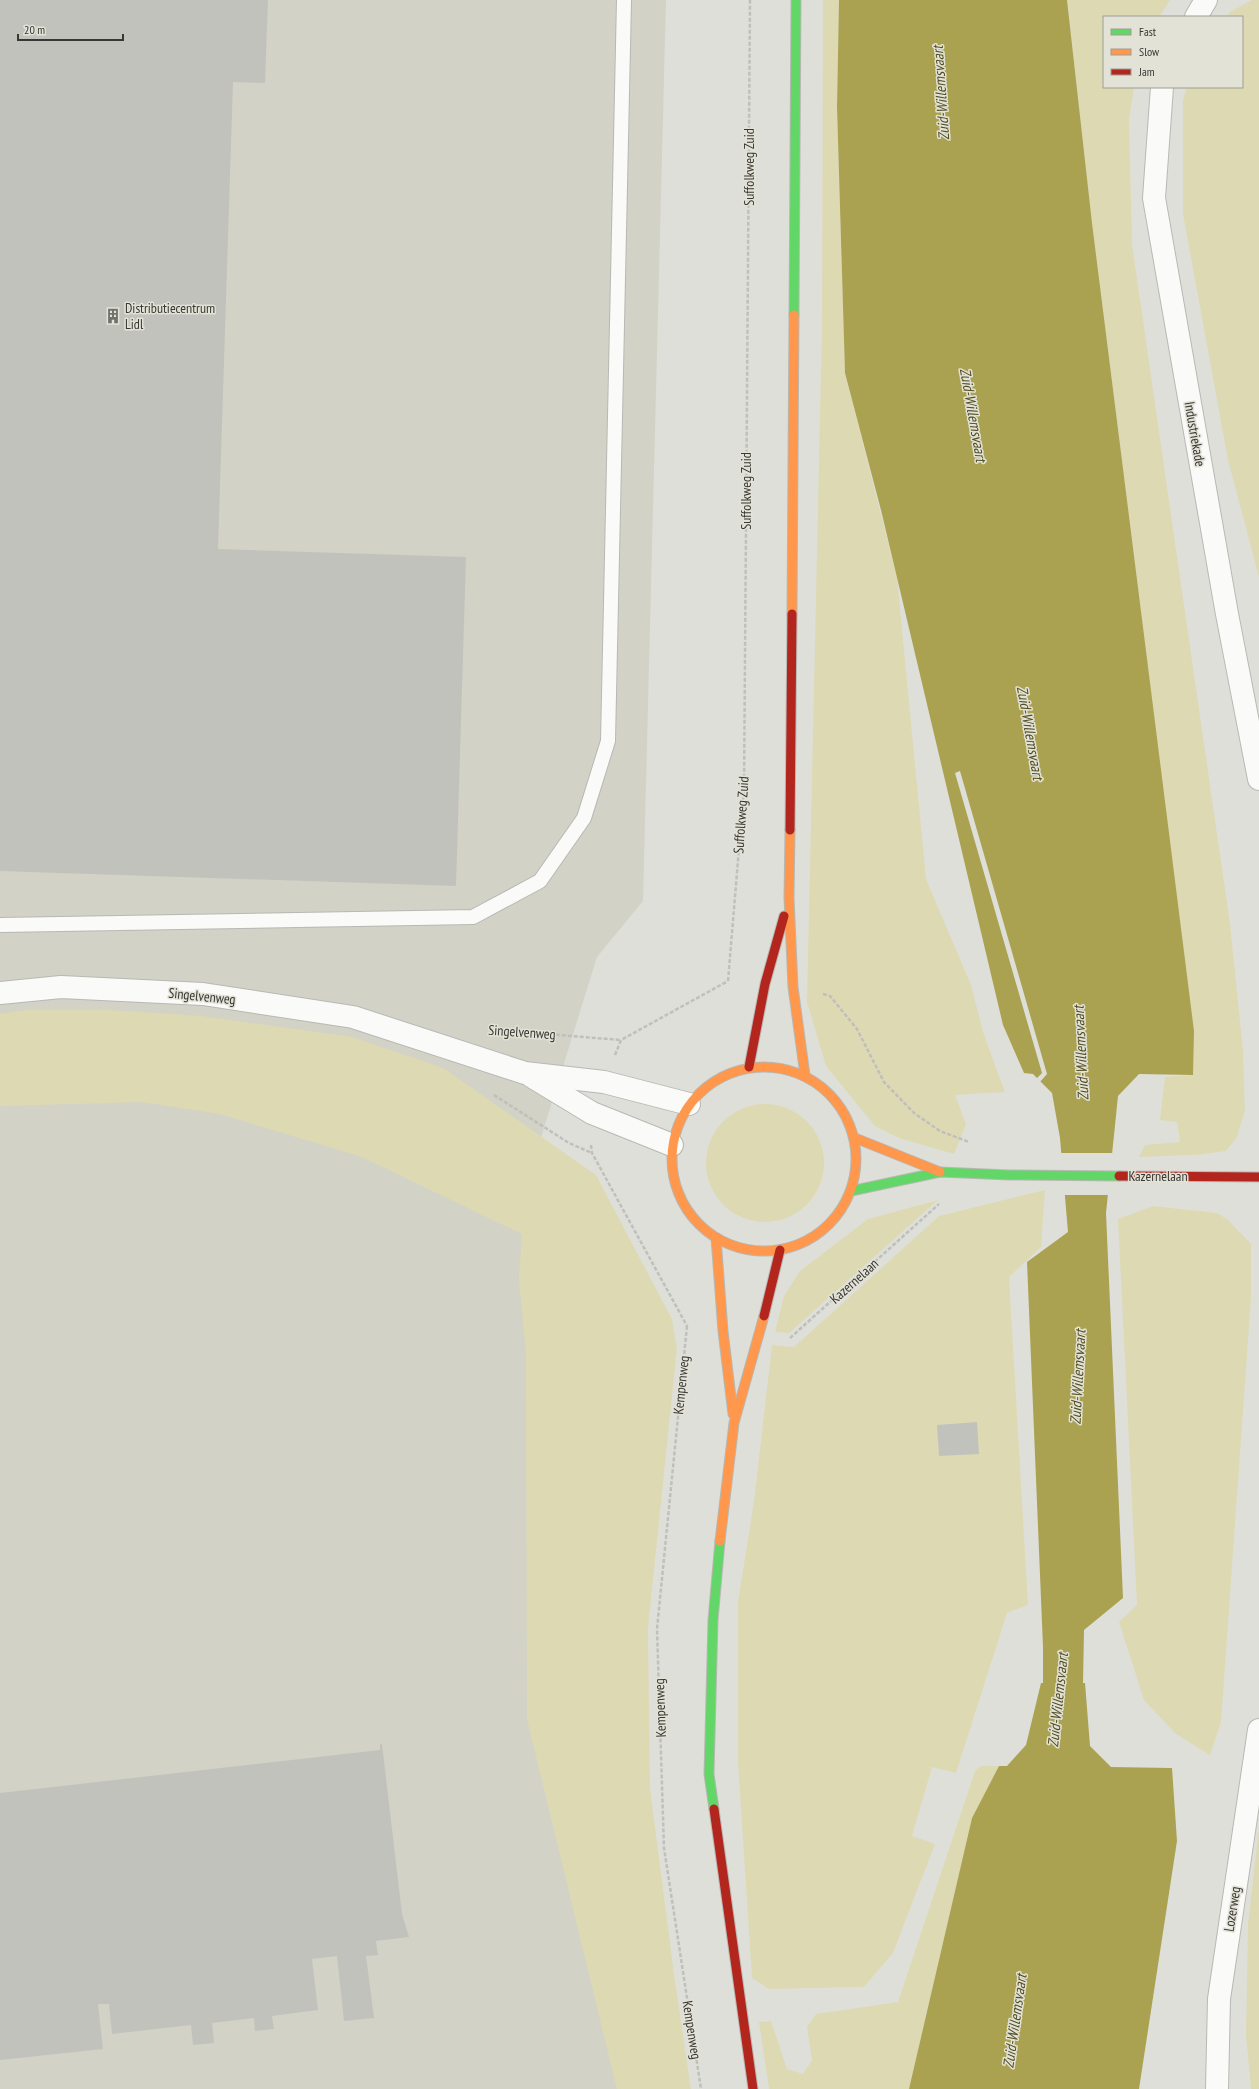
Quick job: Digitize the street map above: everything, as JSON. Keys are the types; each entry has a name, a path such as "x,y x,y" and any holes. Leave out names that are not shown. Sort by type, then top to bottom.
{"main road":[{"path":"796,0 792,787 789,898 793,987 804,1075"},
{"path":"749,1067 765,984 789,898"},
{"path":"749,1067 778,1067 804,1075 827,1090 844,1112 855,1138 857,1165 852,1191 835,1219 810,1240 780,1250 747,1250 716,1238 695,1221 680,1198 672,1172 672,1145 678,1124 689,1104 706,1087 726,1074 749,1067"},
{"name":"Kazernelaan","path":"855,1138 940,1172"},
{"name":"Kazernelaan","path":"852,1191 940,1172 1036,1176 1259,1177"},
{"path":"716,1238 723,1331 734,1423"},
{"path":"753,2089 709,1774 713,1620 722,1519 734,1423 759,1336 780,1250"}],"street":[{"path":"1197,16 1206,0"},
{"name":"Industriekade","path":"1162,88 1154,198 1227,614 1259,779"},
{"name":"Singelvenweg","path":"0,993 61,987 203,994 354,1018 525,1073 604,1082 689,1104"},
{"name":"Singelvenweg","path":"525,1073 592,1113 672,1145"},
{"name":"Lozerweg","path":"1217,2089 1219,1999 1259,1730"}],"lane":[{"path":"0,925 473,917 540,881 584,818 608,741 624,0"}],"path":[{"name":"Suffolkweg Zuid","path":"728,981 744,788 750,0"},
{"path":"728,981 765,984"},
{"name":"Singelvenweg","path":"489,1030 621,1040 728,981"},
{"path":"793,987 830,996 857,1029 884,1082 894,1093 914,1113 940,1131 974,1144"},
{"path":"592,1153 687,1326 723,1331"},
{"name":"Kazernelaan","path":"759,1336 788,1339 942,1201"},
{"name":"Kempenweg","path":"687,1326 657,1629 664,1848 700,2089"}],"shaded area":[{"path":"0,0 666,0 643,901 597,957 534,1160 620,2089 0,2089"},
{"path":"823,0 839,0 837,107 845,373 897,577 926,879 971,985 984,1035 1005,1092 955,1095 966,1124 954,1154 899,1138 875,1126 826,1066 807,1002 822,325"},
{"path":"1067,0 1170,0 1160,16 1103,16 1103,88 1134,88 1129,120 1132,244 1230,924 1243,1050 1245,1110 1237,1137 1226,1151 1195,1155 1139,1157 1145,1145 1180,1142 1177,1122 1160,1120 1165,1077 1193,1075 1148,667 1092,223"},
{"path":"1252,0 1259,0 1259,577 1228,460 1183,214 1183,100 1187,88 1243,88 1243,16 1228,16 1230,12"},
{"path":"26,1010 110,1010 201,1016 352,1037 443,1068 596,1175 672,1319 677,1348 648,1628 650,1788 674,1974 691,2089 617,2089 527,1719 526,1353 519,1279 522,1234 362,1157 220,1114 142,1102 0,1106 0,1014"},
{"path":"765,1104 776,1105 787,1109 798,1114 807,1121 814,1130 819,1141 823,1152 823,1174 819,1185 814,1196 807,1205 798,1212 787,1217 776,1221 765,1222 754,1221 743,1217 732,1212 723,1205 716,1196 711,1185 707,1174 706,1163 707,1152 711,1141 716,1130 723,1121 732,1114 743,1109 754,1105"},
{"path":"1045,1190 1041,1247 1009,1277 1028,1605 1007,1613 956,1773 932,1767 912,1836 935,1844 893,1953 864,1987 769,1989 752,1978 738,1763 738,1602 754,1501 772,1345 794,1347 939,1216"},
{"path":"938,1200 789,1333 775,1332 784,1296 800,1271 868,1219"},
{"path":"1153,1206 1217,1213 1227,1219 1251,1244 1251,1298 1221,1722 1210,1755 1176,1734 1144,1700 1119,1622 1137,1605 1118,1219"},
{"path":"981,1766 999,1766 972,1818 909,2089 769,2089 759,2022 771,2021 787,2069 803,2074 812,2060 807,2027 816,2014 898,2002 975,1771"},
{"path":"1259,1828 1259,2089 1251,2089 1246,2035 1248,1924"}],"water":[{"name":"Zuid-Willemsvaart","path":"839,0 1067,0 1092,223 1194,1031 1193,1075 1139,1074 1118,1096 1106,1213 1123,1598 1084,1630 1083,1683 1085,1683 1090,1746 1111,1767 1172,1768 1177,1841 1139,2089 909,2089 972,1818 999,1766 1007,1766 1026,1745 1041,1683 1043,1683 1043,1647 1027,1262 1068,1232 1060,1138 1052,1093 1033,1074 1024,1073 1003,1025 881,510 845,373 837,107"}],"pier":[{"path":"960,771 1047,1074 1039,1083 1036,1079 1042,1073 955,773"},
{"path":"1060,1153 1113,1153 1109,1195 1064,1195"}],"building":[{"name":"Distributiecentrum Lidl","path":"0,0 268,0 265,83 233,82 218,549 466,557 456,886 0,871"},
{"path":"977,1422 979,1454 939,1456 937,1425"},
{"path":"380,1744 382,1744 402,1914 409,1937 376,1941 378,1955 366,1956 374,2018 344,2021 337,1956 312,1959 318,2010 272,2016 274,2029 255,2031 254,2018 212,2023 214,2043 193,2045 191,2025 112,2034 109,2004 98,2004 103,2049 0,2060 0,1793 380,1750"}],"traffic: fast":[{"path":"794,315 796,0"},
{"path":"851,1191 940,1172 1009,1175 1119,1176"},
{"path":"714,1809 709,1774 713,1620 720,1541"}],"traffic: slow":[{"path":"792,614 794,315"},
{"path":"790,830 789,898 793,987 805,1075"},
{"path":"755,1067 773,1067 791,1071 815,1082 835,1100 841,1108 852,1132 856,1150 856,1159 856,1168 849,1194 841,1210 823,1230 815,1236 791,1247 773,1251 755,1251 737,1247 713,1236 693,1218 687,1210 676,1186 672,1168 672,1150 676,1132 687,1108 705,1088 713,1082 737,1071 755,1067"},
{"path":"855,1138 940,1172"},
{"path":"716,1238 723,1331 733,1414"},
{"path":"720,1541 734,1423 764,1316"}],"traffic: jam":[{"path":"790,830 792,614"},
{"path":"749,1067 765,984 784,916"},
{"path":"1119,1176 1259,1177"},
{"path":"764,1316 780,1250"},
{"path":"714,1809 753,2089"}],"place":[{"name":"Distributiecentrum Lidl","path":"113,316"}]}
